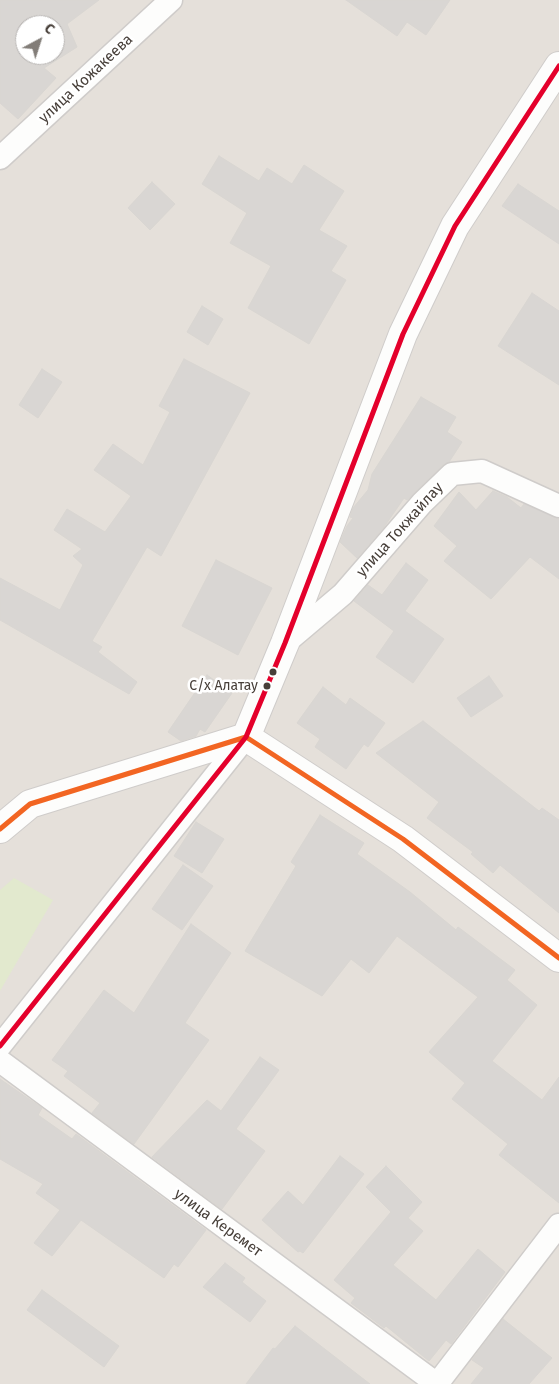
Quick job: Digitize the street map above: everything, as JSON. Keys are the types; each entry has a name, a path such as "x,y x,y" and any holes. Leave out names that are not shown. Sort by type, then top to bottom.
{"street":[{"name":"улица Кожакеева","path":"0,158 171,0"},
{"path":"0,1046 246,737 285,643 412,316 455,226 559,66"},
{"name":"улица Токжайлау","path":"285,643 344,594 422,503 452,474 482,471 559,506"},
{"path":"0,829 30,804 246,737"},
{"path":"246,737 403,839 559,958"},
{"name":"улица Керемет","path":"0,1062 437,1384"},
{"path":"437,1384 559,1225"}],"shaded area":[{"path":"0,0 559,0 559,1384 0,1384"}],"green space":[{"path":"14,878 53,900 0,991 0,890"}],"building":[{"path":"0,0 99,0 67,24 77,47 65,55 65,15 15,15 15,65 49,65 44,68 56,78 18,119 0,103"},
{"path":"346,0 450,0 426,35 407,22 397,36"},
{"path":"219,156 259,181 267,168 292,184 304,165 344,191 319,230 347,246 331,271 346,280 309,344 248,308 271,266 230,243 247,213 202,184"},
{"path":"152,182 175,204 150,230 128,208"},
{"path":"518,184 559,211 559,244 502,206"},
{"path":"532,293 559,311 559,385 498,346"},
{"path":"202,306 223,319 208,345 187,332"},
{"path":"184,359 250,393 161,556 147,547 92,641 102,647 98,652 137,682 129,694 0,620 0,578 60,610 83,565 73,556 82,549 54,530 67,509 105,532 131,496 94,470 113,444 143,465 170,412 159,406"},
{"path":"42,369 62,382 38,418 19,405"},
{"path":"421,397 456,417 447,432 462,442 449,462 443,465 407,500 404,498 384,527 357,558 340,542 353,518 350,517 353,508 368,490 372,474"},
{"path":"493,491 507,497 521,508 524,504 559,519 559,579 530,557 491,599 444,561 457,546 434,526 459,492 476,510"},
{"path":"216,560 272,588 238,655 182,626"},
{"path":"406,563 428,580 405,611 444,639 413,683 376,657 394,631 354,601 368,585 382,595"},
{"path":"207,675 232,693 205,732 200,729 196,736 181,741 168,732"},
{"path":"489,676 503,696 471,717 457,698"},
{"path":"323,687 346,705 350,698 385,723 368,747 364,744 346,769 315,747 320,739 297,723"},
{"path":"423,721 539,811 542,808 559,820 559,913 500,865 493,873 471,854 473,852 427,818 439,802 376,753"},
{"path":"320,815 364,843 357,854 410,892 456,930 458,927 515,970 507,980 537,1005 492,1061 542,1100 559,1077 559,1203 499,1155 508,1144 452,1099 465,1083 429,1052 478,997 397,936 369,973 351,959 322,996 245,951 296,866 291,862"},
{"path":"196,822 224,839 202,873 174,856"},
{"path":"183,865 213,886 182,930 152,909"},
{"path":"191,924 231,953 185,1023 209,1040 134,1144 92,1113 100,1103 64,1076 68,1071 52,1060 104,990 134,1013"},
{"path":"260,1057 279,1070 236,1129 265,1151 222,1209 152,1157 207,1100 221,1111"},
{"path":"0,1079 42,1108 38,1115 72,1139 76,1134 206,1230 178,1267 174,1264 164,1278 81,1220 52,1256 34,1243 60,1210 36,1193 43,1184 0,1159"},
{"path":"340,1156 364,1174 303,1253 298,1252 262,1220 288,1191 303,1205"},
{"path":"386,1166 422,1202 408,1218 423,1231 393,1265 436,1300 478,1249 505,1272 451,1344 446,1340 429,1361 386,1326 384,1328 351,1303 355,1298 334,1280 391,1212 366,1187"},
{"path":"225,1263 245,1278 242,1282 266,1301 250,1322 203,1287"},
{"path":"42,1290 119,1346 104,1367 27,1310"},
{"path":"503,1319 552,1358 529,1384 471,1384 484,1368 472,1360"},
{"path":"295,1326 370,1384 246,1384 273,1348 275,1349"}],"transit line":[{"path":"0,1046 246,737 285,643 403,334 455,226 559,66"},
{"path":"0,829 30,804 246,737 403,839 559,958"}],"place":[{"name":"С/х Алатау","path":"267,686"}]}
